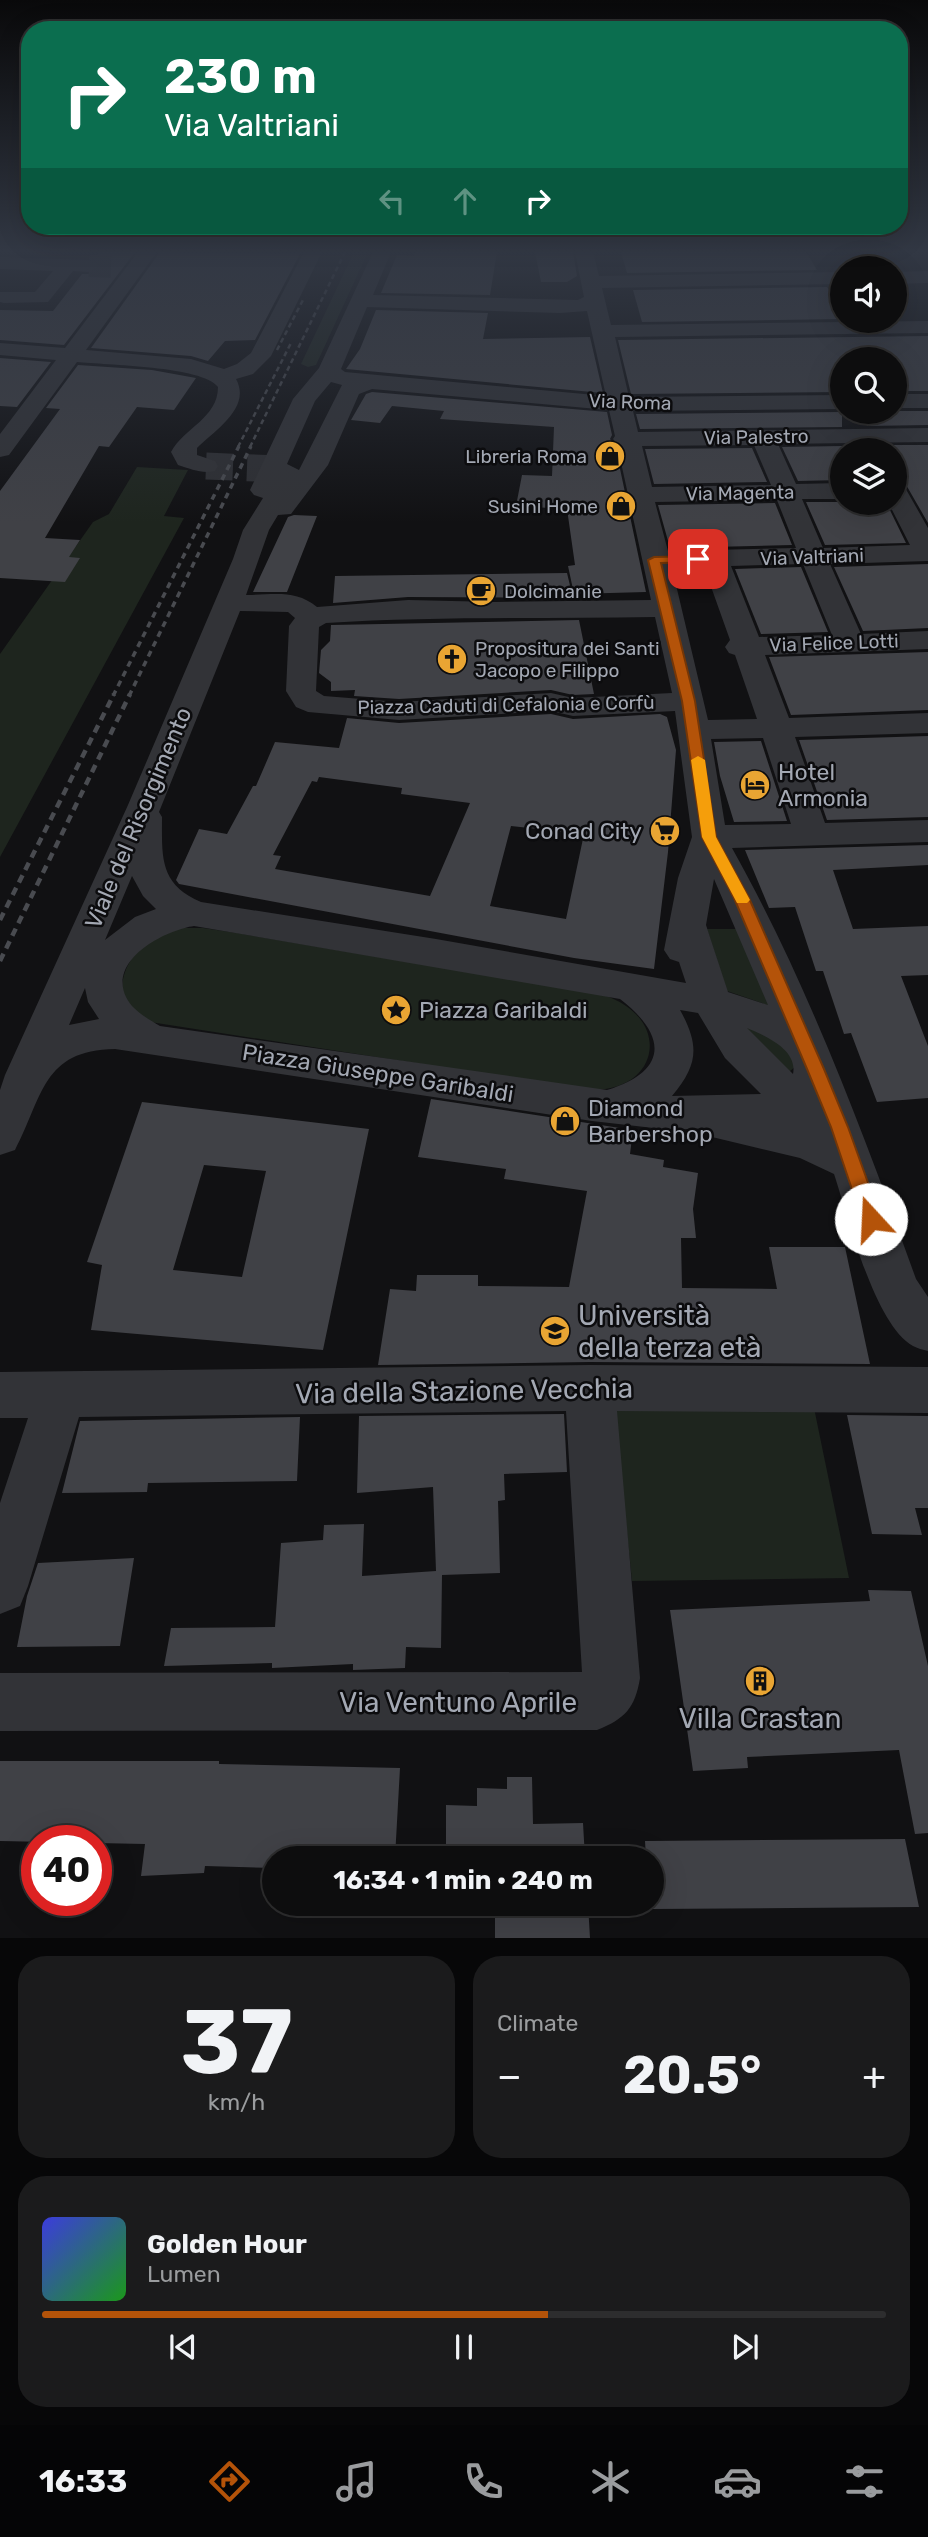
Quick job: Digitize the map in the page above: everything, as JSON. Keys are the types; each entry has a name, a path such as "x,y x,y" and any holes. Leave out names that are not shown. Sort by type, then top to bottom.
{"street":[{"path":"0,450 81,342"},
{"path":"0,349 185,365 222,374 245,369 260,356 267,342"},
{"path":"341,342 325,374 341,405"},
{"path":"604,342 691,717 709,837 741,898 805,1070 850,1159 895,1287 908,1310 928,1330"},
{"path":"222,374 235,349"},
{"path":"208,462 187,460 183,452 191,440 207,428 230,397 230,386 222,374"},
{"name":"Via Roma","path":"325,374 345,379 617,404 830,402"},
{"name":"Viale del Risorgimento","path":"0,1138 145,805 247,559 256,530 287,478 286,462 321,404 325,374"},
{"name":"Viale del Risorgimento","path":"247,559 244,540 251,518 301,404 325,374"},
{"path":"341,405 350,389 376,381"},
{"path":"907,401 928,401"},
{"name":"Viale del Risorgimento","path":"247,559 276,515 313,470 341,405"},
{"name":"Via Palestro","path":"907,438 928,435"},
{"path":"763,437 850,643"},
{"name":"Via Palestro","path":"625,439 763,437 830,441"},
{"name":"Via Magenta","path":"639,495 830,491"},
{"path":"907,514 928,553"},
{"name":"Via Valtriani","path":"654,560 928,553"},
{"path":"715,559 767,714 812,834"},
{"path":"246,604 295,603 313,618 325,614 408,609 483,611 667,608"},
{"name":"Piazza Caduti di Cefalonia e Corfù","path":"313,618 305,624 303,631 300,684 304,697 319,705 399,711 551,702 573,707 691,717 767,714 928,723"},
{"name":"Via Felice Lotti","path":"744,647 928,640"},
{"name":"Piazza Giuseppe Garibaldi","path":"145,805 144,845 149,877 167,901 194,913 714,1002 765,1019 805,1070 765,1110 671,1113"},
{"path":"709,837 928,831"},
{"path":"649,990 680,961 698,867 709,837"},
{"name":"Piazza Giuseppe Garibaldi","path":"73,969 118,950 148,926 194,913"},
{"path":"688,926 714,1002 736,1042 805,1070"},
{"name":"Piazza Giuseppe Garibaldi","path":"118,950 105,974 124,1024 607,1106 671,1113 797,1138 850,1159"},
{"path":"73,969 90,981 124,1024"},
{"name":"Piazza Giuseppe Garibaldi","path":"607,1106 649,1094 663,1083 670,1071 673,1044 668,1025 649,990"},
{"name":"Viale del Risorgimento","path":"26,1076 51,1049 66,1039 124,1024"},
{"path":"871,1219 909,1279 928,1297"},
{"name":"Via della Stazione Vecchia","path":"0,1395 590,1388 928,1390"},
{"name":"Via Ventuno Aprile","path":"0,1702 597,1702 609,1689 611,1678 590,1388"},
{"path":"0,1586 61,1395"}],"shaded area":[{"path":"311,342 326,342 316,365 308,367 301,364"},
{"path":"137,467 188,470 164,516 184,518 0,857 0,654 93,522 109,514"},
{"path":"181,928 237,933 603,995 625,1005 640,1019 648,1035 649,1052 644,1067 632,1079 614,1087 590,1090 150,1022 128,1004 122,987 123,978 131,960 143,946 150,940"},
{"path":"707,929 744,929 773,1007 727,991"},
{"path":"745,1022 802,1052 796,1066 789,1072 749,1038"},
{"path":"813,1403 849,1578 632,1581 614,1406"}],"building":[{"path":"31,342 66,342 64,345"},
{"path":"95,342 224,342 208,361 191,356 91,348"},
{"path":"363,342 591,342 603,393 346,369"},
{"path":"619,342 928,342 928,391 907,391 907,347 830,347 830,392 631,394"},
{"path":"0,358 51,362 17,407 0,406"},
{"path":"78,365 152,370 196,378 174,410 137,407 109,447 99,446 45,538 80,540 69,557 80,558 65,582 0,578 0,491 60,409 46,408"},
{"path":"372,392 607,412 612,435 610,439 615,445 646,592 574,594 568,566 575,565 567,509 516,506 522,475 552,476 554,427 440,419 444,411 392,406 380,423 351,420 366,394"},
{"path":"907,411 928,411 928,425 866,424 907,424"},
{"path":"830,412 830,424 842,424 842,427 640,429 636,414"},
{"path":"907,445 928,445 928,523 907,486"},
{"path":"830,446 830,480 798,481 782,447"},
{"path":"752,448 767,482 654,484 645,449"},
{"path":"806,502 830,502 830,515 892,515 906,543 825,545"},
{"path":"775,503 792,545 670,548 658,505"},
{"path":"317,516 287,592 253,592 288,517"},
{"path":"928,564 928,628 863,631 834,567"},
{"path":"801,567 828,632 761,634 735,569"},
{"path":"567,573 573,598 408,597 333,603 335,576"},
{"name":"Propositura dei Santi Jacopo e Filippo","path":"579,620 594,694 573,695 551,690 399,699 354,696 355,690 331,691 331,682 319,673 321,650 330,641 331,625"},
{"path":"928,652 928,710 791,715 769,657"},
{"path":"551,714 573,719 660,714 667,717 676,750 668,852 654,969 574,958 179,884 176,880 199,829 227,834 253,786 256,786 275,742 339,748 347,718 399,723","holes":["319,777 402,788 401,794 470,803 430,896 275,869 281,856 273,855 312,781 317,782","511,826 584,834 566,919 490,906"]},
{"path":"928,736 928,817 827,820 799,740"},
{"name":"Hotel Armonia","path":"761,741 787,821 734,822 720,776 714,742"},
{"path":"928,845 928,865 833,870 853,929 928,926 928,975 901,976 928,1046 928,1098 877,1102 851,1033 844,1034 823,971 816,971 795,907 769,908 745,850"},
{"path":"431,1099 633,1130 630,1154 664,1160 663,1167 698,1173 693,1209 696,1238 681,1238 682,1288 777,1289 769,1247 845,1247 870,1364 590,1362 378,1365 390,1289 416,1291 417,1275 478,1275 478,1286 569,1287 587,1191 504,1179 506,1169 418,1157"},
{"path":"142,1102 369,1129 323,1350 91,1330 102,1265 87,1262","holes":["204,1165 266,1171 242,1277 173,1270"]},
{"path":"564,1414 567,1472 504,1474 505,1500 498,1501 500,1573 442,1575 441,1648 406,1647 405,1668 353,1670 353,1664 272,1668 272,1663 164,1666 171,1628 275,1627 281,1543 323,1540 324,1525 364,1524 362,1576 436,1571 433,1487 357,1493 359,1416"},
{"path":"847,1415 928,1416 928,1508 915,1508 922,1535 872,1534"},
{"path":"300,1417 297,1481 148,1483 147,1492 62,1493 80,1421"},
{"path":"134,1558 120,1646 17,1647 27,1596 38,1563"},
{"name":"Villa Crastan","path":"868,1590 911,1591 928,1666 928,1833 915,1834 899,1750 747,1757 748,1768 693,1771 670,1610 870,1601"},
{"path":"0,1761 219,1761 219,1764 400,1768 396,1846 262,1846 262,1868 205,1866 204,1873 141,1876 145,1844 112,1843 112,1825 21,1825 21,1841 0,1841"},
{"path":"507,1777 532,1777 533,1824 583,1823 584,1846 446,1846 446,1805 477,1806 477,1788 507,1789"},
{"path":"905,1839 919,1907 664,1909 664,1846 645,1846 645,1841"},
{"path":"495,1916 589,1916 590,1938 495,1938"}],"tunnel":[{"path":"206,466 278,469"}],"railway":[{"path":"277,350 281,342"},
{"path":"250,447 301,342"},
{"path":"238,447 291,343"},
{"path":"113,696 239,446"},
{"path":"129,696 251,446"},
{"path":"0,920 114,694"},
{"path":"0,961 130,694"}],"slow traffic":[{"path":"698,760 709,837 742,900"}],"place":[{"name":"Libreria Roma","path":"610,456"},
{"name":"Susini Home","path":"621,506"},
{"name":"Dolcimanie","path":"481,591"},
{"name":"Propositura dei Santi Jacopo e Filippo","path":"452,659"},
{"name":"Hotel Armonia","path":"755,785"},
{"name":"Conad City","path":"665,831"},
{"name":"Piazza Garibaldi","path":"396,1010"},
{"name":"Diamond Barbershop","path":"565,1121"},
{"name":"Università della terza età","path":"555,1331"},
{"name":"Villa Crastan","path":"760,1681"}],"route":[{"path":"698,559 654,560 689,701 709,837 741,898 840,1127 871,1219"}]}
